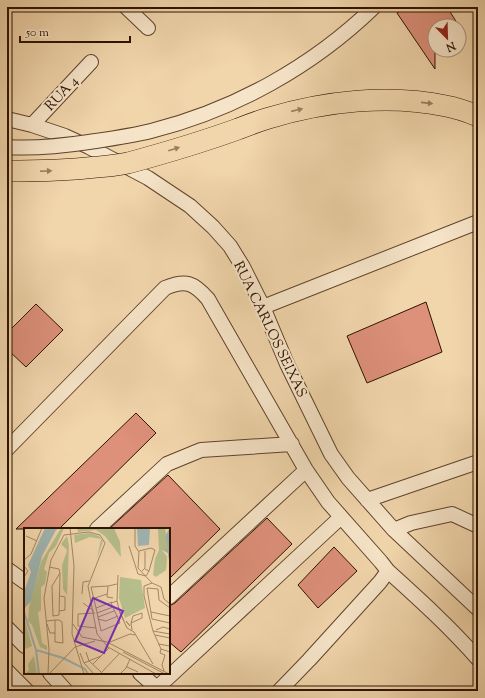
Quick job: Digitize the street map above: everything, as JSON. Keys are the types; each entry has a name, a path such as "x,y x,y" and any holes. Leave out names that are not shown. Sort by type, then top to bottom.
{"highway":[{"path":"7,171 44,171 96,168 126,163 301,109 341,103 374,100 408,101 447,106 478,116"}],"street":[{"path":"126,7 148,28"},
{"path":"7,147 56,146 117,138 167,127 210,112 251,94 298,67 333,42 374,7"},
{"name":"RUA 4","path":"32,125 90,62"},
{"name":"RUA CARLOS SEIXAS","path":"7,119 66,136 89,147 148,178 190,206 214,227 230,246 243,267 263,307 287,364 332,454 348,478 394,530 478,609"},
{"path":"263,307 478,222"},
{"path":"7,450 158,294 165,288 175,284 189,284 199,289 208,299 306,470 328,502 388,571 432,611 478,659"},
{"path":"98,528 167,464 201,450 292,444"},
{"path":"367,500 478,462"},
{"path":"170,596 306,470"},
{"path":"394,530 411,523 452,514 478,526"},
{"path":"141,674 159,689 341,517"},
{"path":"7,569 24,581"},
{"path":"279,691 380,582 388,571"},
{"path":"7,628 24,645"},
{"path":"7,671 27,691"},
{"path":"51,674 66,691"}],"building":[{"path":"406,7 447,7 454,18 427,18 427,57 397,13"},
{"path":"428,58 435,58 435,69"},
{"path":"426,302 442,352 367,383 347,336"},
{"path":"36,304 63,330 26,367 7,349 7,333"},
{"path":"136,413 156,433 60,528 16,529"},
{"path":"168,475 220,529 170,578 170,528 110,528"},
{"path":"267,518 292,544 181,652 170,643 170,606 175,603"},
{"path":"334,547 357,571 318,608 298,585"}]}
